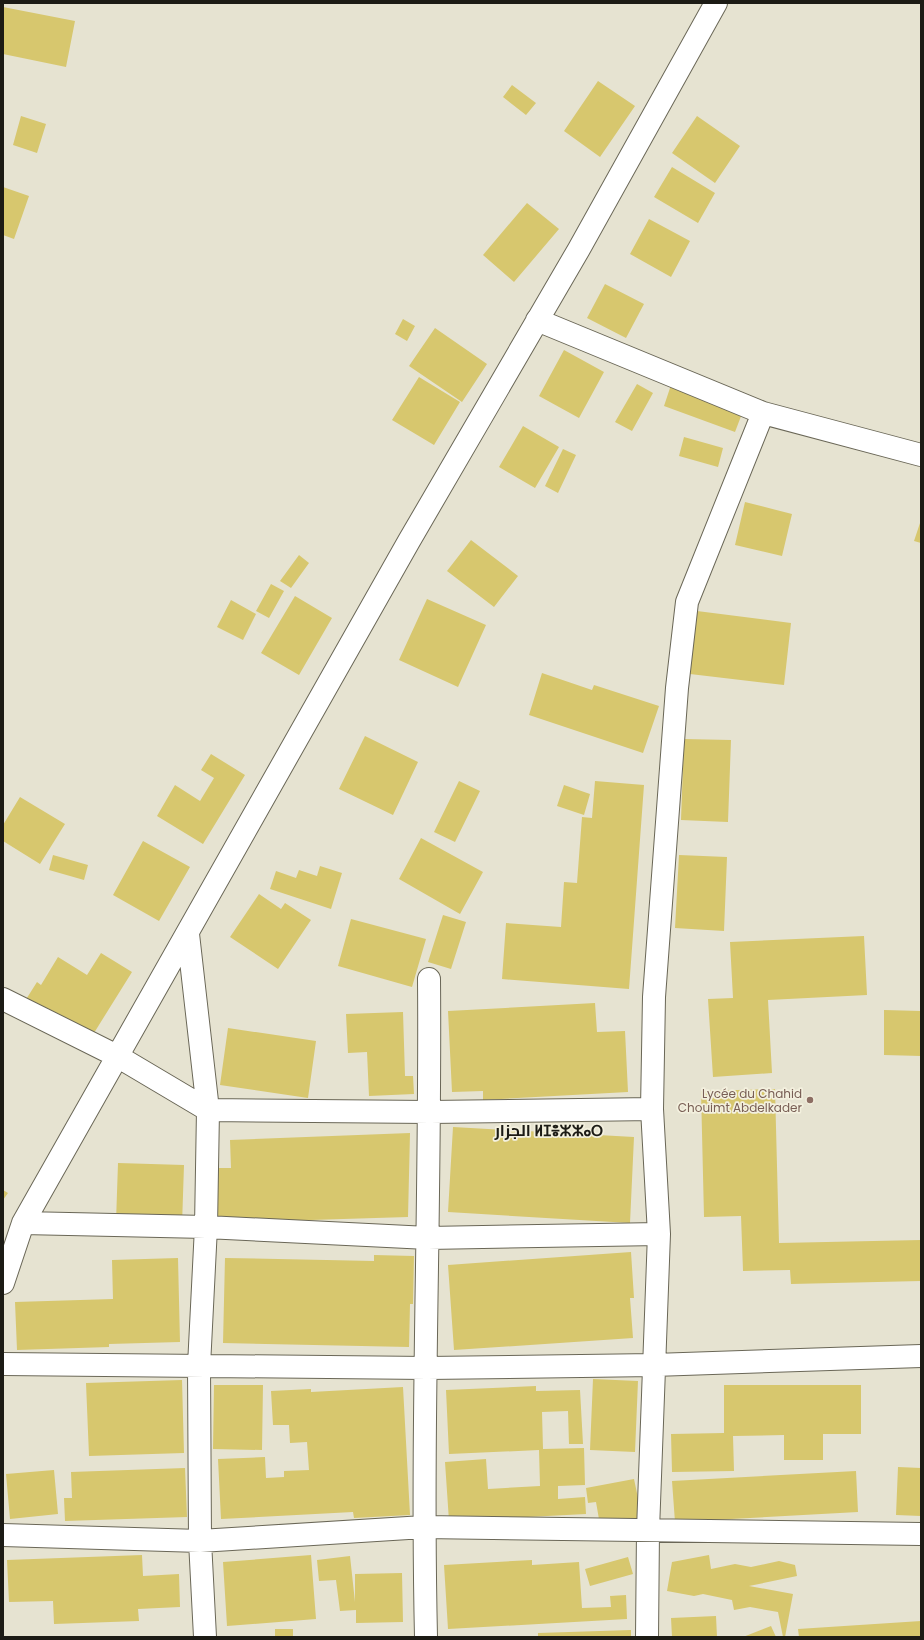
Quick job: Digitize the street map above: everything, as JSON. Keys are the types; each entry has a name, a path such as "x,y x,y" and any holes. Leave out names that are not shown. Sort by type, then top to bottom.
{"street":[{"path":"3,1283 23,1223 410,541 579,249 716,3"},
{"path":"537,320 763,413 921,455"},
{"path":"647,1637 648,1530 659,1234 652,1109 654,997 677,688 687,602 763,413"},
{"path":"188,934 208,1110 206,1227 199,1366 200,1541 205,1637"},
{"path":"426,1637 424,1527 430,1112 429,979"},
{"path":"3,999 117,1056 208,1110 430,1112 652,1109"},
{"path":"23,1223 206,1227 428,1238 659,1234"},
{"path":"3,1364 427,1368 654,1365 921,1356"},
{"path":"3,1535 200,1541 424,1527 921,1534"}],"building":[{"path":"3,7 75,21 66,67 3,54"},
{"path":"598,81 635,106 600,157 564,131"},
{"path":"512,85 536,103 526,115 503,97"},
{"path":"21,116 46,124 37,153 13,145"},
{"path":"697,116 740,146 715,183 672,153"},
{"path":"672,167 715,193 698,223 654,197"},
{"path":"3,187 29,196 14,239 3,235"},
{"path":"527,203 559,229 514,282 483,255"},
{"path":"649,219 690,241 671,277 630,254"},
{"path":"605,284 644,304 626,338 587,318"},
{"path":"403,319 415,326 407,341 395,334"},
{"path":"435,328 487,364 462,402 409,366"},
{"path":"564,350 604,372 579,418 539,396"},
{"path":"419,377 460,402 434,445 392,420"},
{"path":"637,384 653,393 632,431 615,422"},
{"path":"671,385 743,411 735,432 664,406"},
{"path":"523,426 559,447 535,488 499,467"},
{"path":"684,437 723,448 718,467 679,456"},
{"path":"563,449 576,455 558,493 545,486"},
{"path":"745,502 792,514 782,556 735,545"},
{"path":"921,520 921,543 914,541"},
{"path":"471,540 518,576 494,607 447,571"},
{"path":"299,555 309,563 291,588 280,581"},
{"path":"271,584 284,591 269,618 256,611"},
{"path":"295,596 332,618 299,675 261,653"},
{"path":"427,599 486,625 458,687 399,660"},
{"path":"231,600 256,614 243,640 217,627"},
{"path":"697,611 791,623 784,685 690,674"},
{"path":"542,673 592,690 594,685 659,706 643,753 529,715"},
{"path":"365,736 418,762 393,815 339,789"},
{"path":"684,739 731,740 728,822 681,820"},
{"path":"211,754 245,775 203,844 157,816 175,785 200,801 214,778 201,770"},
{"path":"459,781 480,791 455,842 434,832"},
{"path":"595,781 644,785 629,989 502,979 506,923 561,927 564,882 577,883 582,817 592,818"},
{"path":"564,785 590,794 584,815 557,806"},
{"path":"20,797 65,824 40,864 3,841 3,825"},
{"path":"421,838 483,872 460,914 399,879"},
{"path":"143,841 190,867 159,921 113,895"},
{"path":"53,855 88,865 84,880 49,870"},
{"path":"679,855 727,857 724,931 675,928"},
{"path":"320,866 342,873 331,909 270,889 276,871 296,878 299,870 317,876"},
{"path":"259,894 281,909 285,903 311,920 278,969 230,937"},
{"path":"443,915 466,922 451,969 428,962"},
{"path":"351,919 426,939 412,987 338,966"},
{"path":"864,936 867,995 768,1000 772,1073 713,1077 708,999 733,998 730,942"},
{"path":"101,953 132,972 89,1041 25,1001 37,982 41,985 58,957 87,975"},
{"path":"595,1003 597,1032 625,1031 628,1092 483,1100 483,1091 452,1092 448,1011"},
{"path":"884,1010 921,1011 921,1056 884,1055"},
{"path":"403,1012 405,1076 413,1076 414,1094 369,1096 367,1052 348,1053 346,1014"},
{"path":"228,1028 316,1041 308,1098 220,1085"},
{"path":"775,1089 779,1243 921,1240 921,1281 791,1284 790,1270 743,1271 741,1216 704,1217 701,1091"},
{"path":"453,1127 634,1137 630,1223 448,1212"},
{"path":"410,1133 408,1217 218,1223 216,1168 231,1168 230,1140"},
{"path":"118,1163 184,1165 182,1225 116,1222"},
{"path":"3,1190 8,1193 3,1200"},
{"path":"631,1252 634,1298 630,1298 633,1338 454,1350 448,1265"},
{"path":"374,1255 414,1256 413,1304 410,1304 409,1347 223,1343 225,1258 374,1261"},
{"path":"178,1258 180,1342 109,1344 109,1347 17,1350 15,1302 113,1299 112,1260"},
{"path":"593,1379 638,1381 635,1452 590,1450"},
{"path":"182,1380 184,1453 89,1456 86,1383"},
{"path":"214,1385 263,1385 262,1450 213,1449"},
{"path":"724,1385 861,1385 861,1434 823,1434 823,1460 784,1460 784,1435 733,1436 734,1471 672,1472 671,1434 724,1433"},
{"path":"536,1386 536,1391 580,1390 583,1444 569,1444 568,1411 542,1412 543,1449 584,1448 585,1485 558,1486 558,1499 585,1497 586,1514 449,1521 445,1462 486,1459 488,1489 540,1486 539,1450 449,1454 446,1390"},
{"path":"403,1387 410,1515 354,1518 353,1512 221,1519 218,1459 265,1457 266,1478 284,1477 284,1471 309,1470 307,1442 290,1443 289,1425 273,1425 271,1391 311,1389 311,1392"},
{"path":"898,1467 921,1468 921,1516 896,1515"},
{"path":"185,1468 187,1517 65,1521 64,1498 72,1498 71,1472"},
{"path":"54,1470 58,1514 10,1519 6,1474"},
{"path":"856,1471 858,1512 675,1522 672,1481"},
{"path":"634,1479 642,1517 600,1525 596,1502 588,1503 586,1488"},
{"path":"142,1555 143,1576 179,1574 180,1607 138,1609 139,1621 54,1624 53,1601 9,1602 7,1560"},
{"path":"311,1555 316,1619 227,1626 223,1562"},
{"path":"709,1555 711,1569 735,1564 751,1567 779,1561 795,1565 797,1576 749,1586 793,1594 785,1637 783,1637 778,1612 750,1607 734,1610 732,1600 703,1594 694,1596 667,1591 672,1562"},
{"path":"350,1556 355,1602 355,1574 402,1573 403,1622 356,1623 356,1610 340,1611 336,1580 319,1581 317,1560"},
{"path":"628,1557 633,1574 590,1586 585,1569"},
{"path":"532,1560 532,1565 579,1562 582,1608 611,1607 610,1596 626,1595 627,1619 448,1629 444,1565"},
{"path":"716,1616 717,1637 672,1637 671,1618"},
{"path":"921,1621 921,1637 799,1637 798,1629"},
{"path":"771,1626 776,1637 743,1637"},
{"path":"275,1629 293,1629 293,1637 275,1637"},
{"path":"631,1630 631,1637 538,1637 538,1633"}],"place":[{"name":"Lycée du Chahid Chouimt Abdelkader","path":"810,1100"}],"district":[{"name":"الجزار ⵍⵊⴻⵣⵣⴰⵔ","path":"549,1130"}]}
